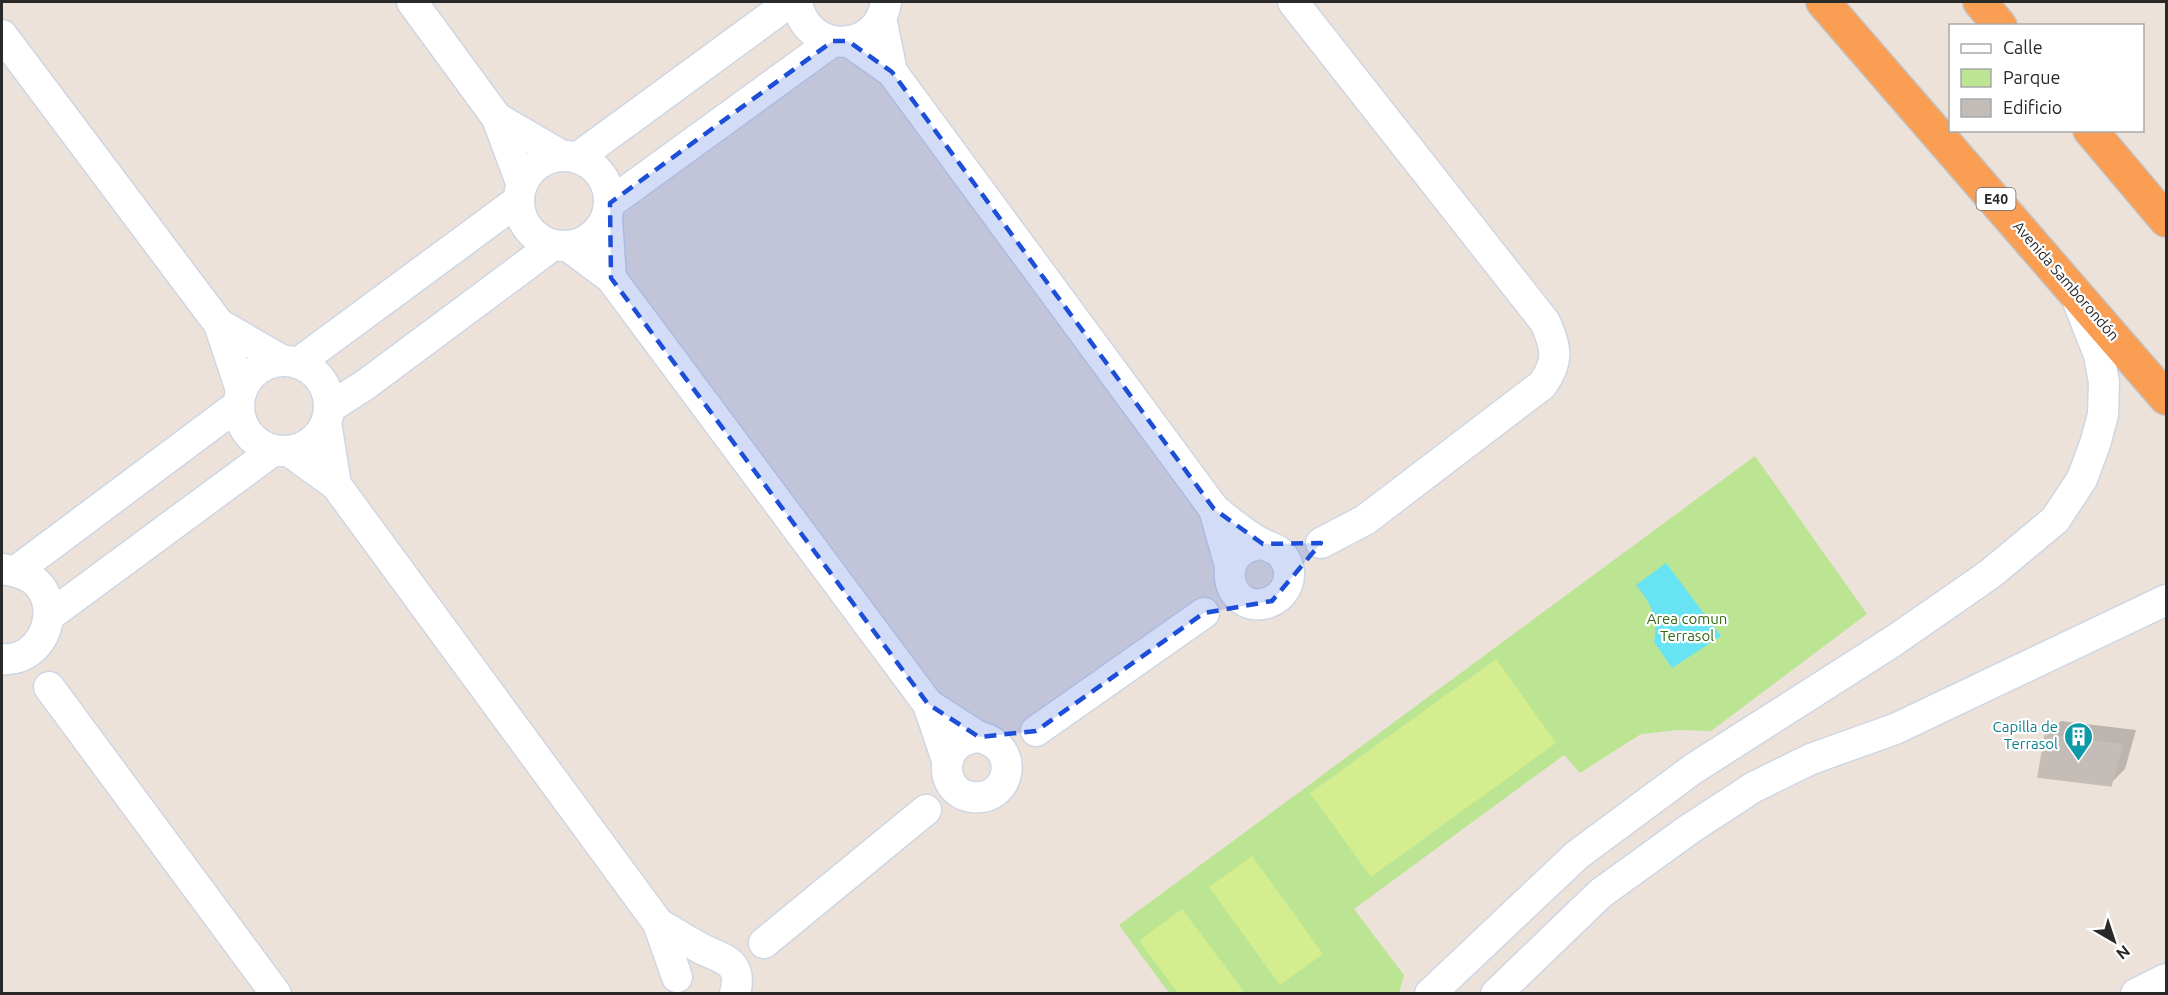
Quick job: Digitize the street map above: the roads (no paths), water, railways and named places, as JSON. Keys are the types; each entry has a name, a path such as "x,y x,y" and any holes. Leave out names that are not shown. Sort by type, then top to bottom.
{"highway":[{"name":"Avenida Samborondón","path":"1823,2 2166,398"},
{"path":"1980,2 1998,24"},
{"path":"2092,132 2166,220"}],"street":[{"path":"412,2 497,118 520,193 521,215 528,229 539,239 561,246 610,278 928,704 950,781 956,790 964,795 994,788 1036,731 1204,613 1274,596 1321,543 1365,520 1542,385 1553,370 1553,340 1545,322 1293,2"},
{"path":"9,570 240,398 248,378 259,369 270,363 290,362 520,193 527,175 536,165 548,159 569,157 790,2"},
{"path":"797,2 799,13 806,26 818,36 840,41 892,72 1214,509 1281,554 1289,570 1289,580 1274,596 1253,604 1237,595 1231,586 1214,509"},
{"path":"4,660 30,652 39,642 48,623 281,451 302,448 313,440 328,416 393,364 561,246 582,243 594,235 608,210 840,41 861,38 872,30 886,6"},
{"path":"886,6 892,72"},
{"path":"2,35 219,324 240,398 240,421 248,435 260,445 281,451 336,485 658,923 677,988"},
{"path":"497,118 569,157 591,164 601,175 608,188 610,278"},
{"path":"1430,993 1577,855 1693,769 1895,640 1990,574 2055,520 2082,479 2103,415 2104,382 2099,356 2073,288"},
{"path":"219,324 290,362 311,369 321,380 327,394 336,485"},
{"path":"1204,613 1229,571 1235,556 1243,549 1252,545 1321,543"},
{"path":"9,570 30,577 40,588 47,601 49,687"},
{"path":"1496,993 1601,893 1754,787 1811,759 1895,729 2166,600"},
{"path":"4,660 49,687 276,993"},
{"path":"735,993 764,943 926,810 994,788 1007,771 1003,752 997,745 928,704"},
{"path":"926,810 947,766 951,751 959,743 968,738 1036,731"},
{"path":"1693,769 1719,810"},
{"path":"658,923 726,959 736,974 735,993"},
{"path":"677,988 680,968 687,960 711,952 764,943"},
{"path":"2136,993 2166,979"}],"water":[{"path":"1666,563 1721,636 1672,668 1654,642 1655,626 1652,612 1646,598 1636,585"}],"place":[{"name":"Capilla de Terrasol","path":"2079,762"}],"park label":[{"name":"Area comun Terrasol","path":"1687,628"}]}
